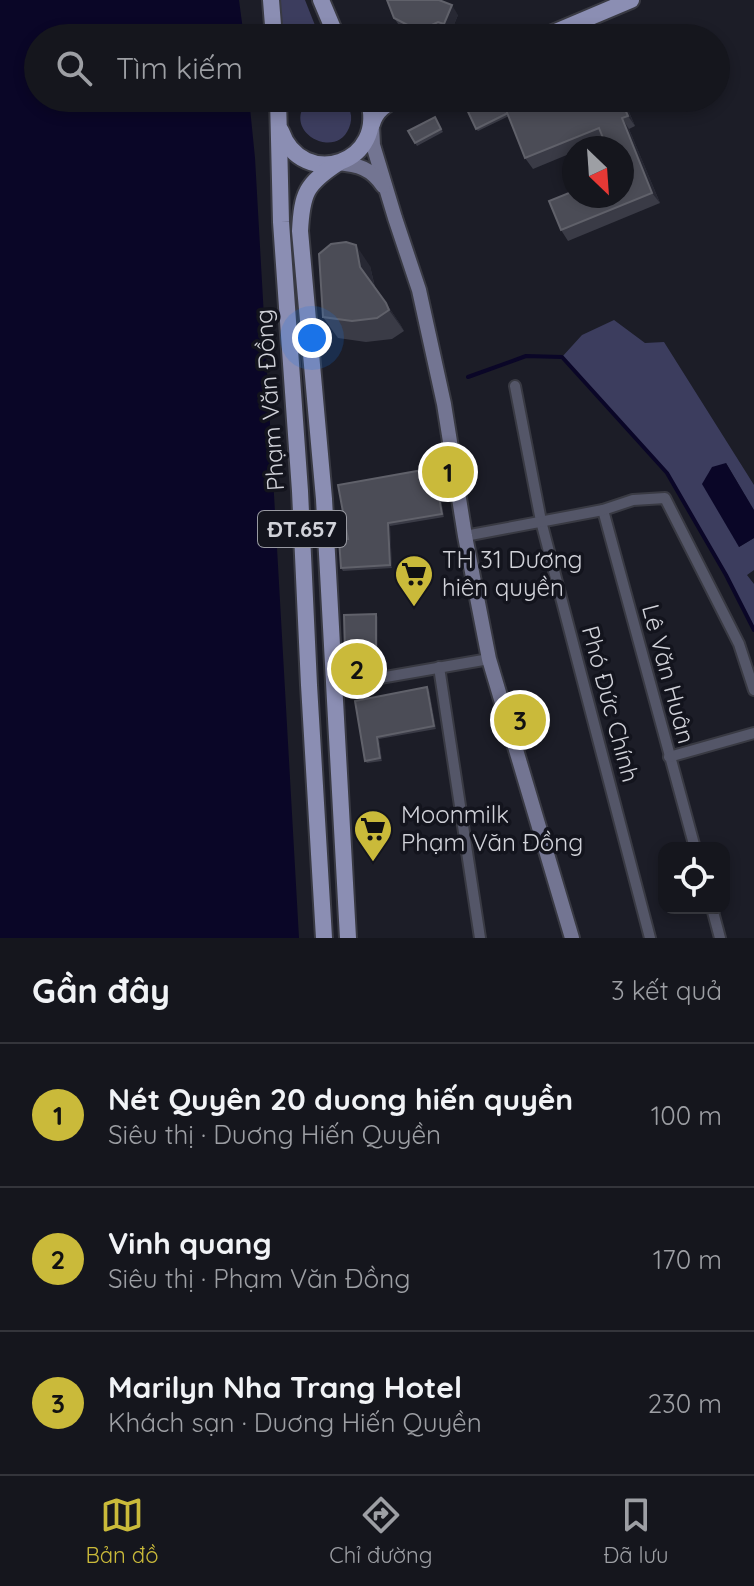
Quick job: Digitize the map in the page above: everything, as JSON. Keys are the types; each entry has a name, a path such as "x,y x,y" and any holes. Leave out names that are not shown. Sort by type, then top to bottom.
{"main road":[{"path":"271,0 273,24"},
{"path":"321,0 331,24"},
{"path":"574,24 631,0"},
{"name":"Phạm Văn Đồng","path":"279,112 281,222 300,491 324,938"},
{"name":"ĐT.657","path":"280,112 282,134 289,146 298,156 324,164 338,163 360,149 372,124"},
{"path":"372,112 372,124"},
{"path":"372,124 377,112"},
{"name":"Phạm Văn Đồng","path":"338,163 320,175 306,191 300,231 324,499 348,938"}],"street":[{"path":"372,124 373,145 423,304 489,659 572,938"},
{"path":"338,163 367,169 387,193"},
{"name":"Phó Đức Chính","path":"515,386 541,521 650,938"},
{"path":"465,536 603,510 633,500 665,498 739,644 754,690"},
{"name":"Lê Văn Huân","path":"603,510 693,842"},
{"path":"334,686 489,659"},
{"path":"439,667 480,938"},
{"path":"669,757 754,733"},
{"path":"714,914 720,938"}],"shaded area":[{"path":"0,0 239,0 242,24 24,24 24,112 250,112 299,938 0,938"},
{"path":"278,0 305,0 314,24 279,24"},
{"path":"302,112 350,112 351,116 349,128 342,138 332,142 312,138 301,121"},
{"path":"614,320 645,343 664,342 754,485 754,511 726,463 739,547 754,538 754,570 747,575 754,584 754,630 667,473 562,357 582,335"},
{"path":"726,463 754,510 754,538 739,547 702,484 712,467"}],"building":[{"path":"387,0 439,0 452,5 444,24 406,24 394,18"},
{"path":"468,112 508,113 476,129"},
{"path":"507,112 626,112 628,116 622,118 629,136 602,136 599,128 579,136 562,136 562,143 525,158"},
{"path":"435,117 441,129 415,143 408,131"},
{"path":"634,148 652,193 634,200"},
{"path":"562,196 562,208 615,208 561,230 549,201"},
{"path":"346,242 356,245 360,267 389,310 377,318 352,321 323,317 319,254 331,244"},
{"path":"434,468 442,514 388,523 390,565 341,568 339,539 348,539 338,485"},
{"path":"376,614 376,652 345,652 344,615"},
{"path":"427,687 434,726 377,737 380,758 365,761 355,701"}],"waterway":[{"path":"468,377 526,356 562,357 667,473 754,630"}],"place":[{"name":"Nét Quyên 20 duong hiến quyền","path":"448,472"},
{"name":"TH 31 Dương hiên quyền","path":"414,608"},
{"name":"Vinh quang","path":"357,669"},
{"name":"Marilyn Nha Trang Hotel","path":"520,720"},
{"name":"Moonmilk Phạm Văn Đồng","path":"373,863"}]}
